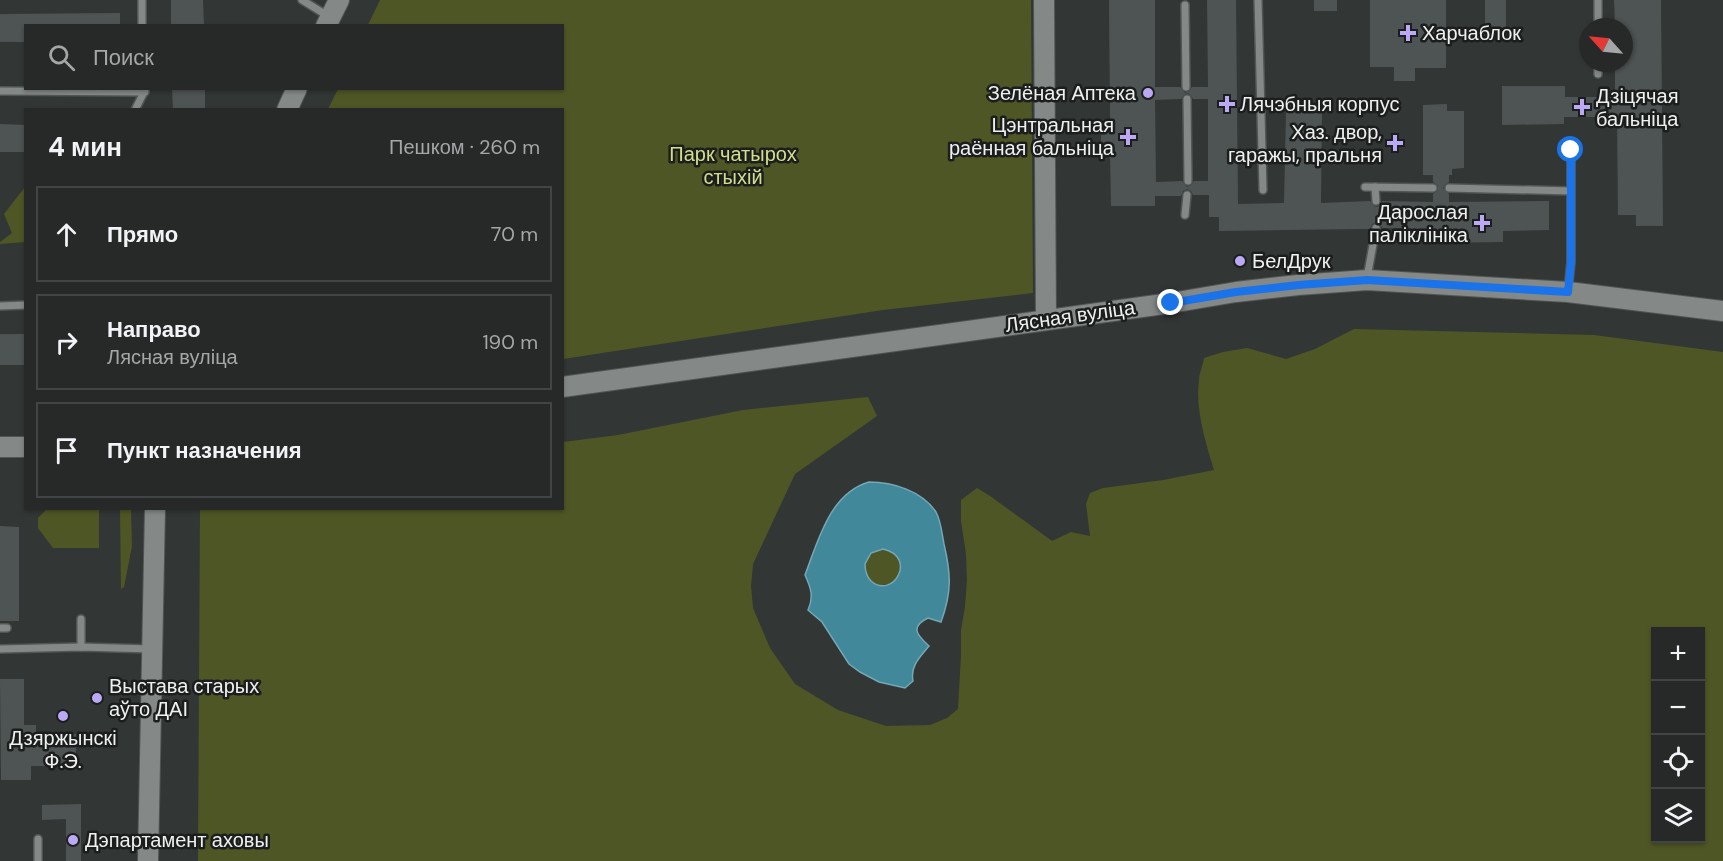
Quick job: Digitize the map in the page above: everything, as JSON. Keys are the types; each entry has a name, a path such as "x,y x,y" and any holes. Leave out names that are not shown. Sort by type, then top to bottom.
{"main road":[{"path":"1044,0 1044,294 1046,319"},
{"path":"288,108 296,90"},
{"name":"Лясная вуліца","path":"564,387 1171,303 1236,292 1367,280 1568,292 1723,311"},
{"path":"0,447 24,447"},
{"path":"147,861 155,510"}],"lane":[{"path":"142,0 142,24"},
{"path":"302,0 332,14"},
{"path":"1258,0 1263,190"},
{"path":"1598,0 1598,18"},
{"path":"1185,5 1186,87"},
{"path":"0,91 145,90 136,108"},
{"path":"1186,99 1188,182"},
{"path":"1568,292 1571,262 1571,150"},
{"path":"1365,187 1433,188"},
{"path":"1375,187 1376,201"},
{"path":"1449,188 1571,191"},
{"path":"1185,215 1187,195"},
{"path":"1367,280 1376,228"},
{"path":"0,306 24,305"},
{"path":"81,618 81,647"},
{"path":"0,649 81,647 150,650"},
{"path":"38,839 38,861"}],"green space":[{"name":"Парк чатырох стыхій","path":"380,0 1031,0 1033,293 883,310 564,359 564,108 328,108 338,90 564,90 564,24 368,24"},
{"path":"24,188 24,242 0,244 12,233 4,214"},
{"path":"1354,329 1594,335 1723,352 1723,861 198,861 200,510 564,510 564,442 618,435 743,410 868,397 877,416 795,474 753,564 751,586 753,608 770,648 795,684 838,710 886,726 930,725 947,718 958,709 961,630 967,580 961,500 977,488 1052,541 1071,532 1090,536 1086,504 1090,493 1103,488 1214,470 1202,426 1198,392 1204,358 1247,348 1286,359 1315,349"},
{"path":"46,510 99,510 99,548 53,548 38,528 38,518"},
{"path":"120,510 131,510 132,546 124,587 121,589"},
{"path":"882,549 895,554 900,567 895,580 882,585 869,580 864,567 869,554"}],"water":[{"path":"869,482 906,489 923,498 930,505 936,512 940,523 949,574 949,592 941,622 928,618 922,621 917,628 919,635 929,646 914,666 913,681 905,688 879,682 849,664 822,622 808,610 811,593 805,575 815,548 835,507 844,496","holes":["883,549 893,553 899,560 900,568 894,581 887,585 879,585 871,581 866,573 865,564 871,553"]}],"building":[{"path":"171,0 203,0 204,24 171,24"},
{"name":"Цэнтральная раённая бальніца","path":"1109,0 1155,0 1155,87 1180,87 1185,93 1192,87 1208,87 1207,0 1236,0 1238,204 1284,203 1286,111 1322,111 1321,203 1370,201 1376,207 1382,201 1433,202 1433,194 1437,191 1438,186 1433,182 1433,175 1423,175 1423,105 1447,104 1447,111 1464,111 1464,168 1452,169 1449,182 1443,188 1449,194 1449,202 1549,201 1549,230 1503,231 1503,242 1427,243 1427,229 1382,228 1376,222 1370,229 1219,231 1219,217 1209,217 1209,195 1193,195 1187,189 1181,196 1155,196 1155,206 1111,206 1110,154 1101,154 1101,121 1110,120","holes":["1188,93 1193,99 1208,99 1208,181 1194,181 1187,187 1182,181 1156,182 1155,100 1181,99"]},
{"path":"1314,0 1337,0 1337,11 1314,11"},
{"name":"Харчаблок","path":"1370,0 1446,0 1446,68 1415,68 1415,81 1394,81 1394,67 1370,67"},
{"path":"1485,0 1506,0 1506,28 1485,28"},
{"name":"Дзіцячая бальніца","path":"1614,0 1661,0 1663,226 1636,226 1636,215 1618,215 1617,117 1564,117 1564,124 1502,125 1502,86 1565,86 1565,97 1615,97 1615,72 1633,72 1633,18 1615,18"},
{"path":"120,13 120,24 24,24 24,42 0,42 0,14"},
{"path":"172,90 205,90 205,108 173,108"},
{"path":"0,124 24,125 24,152 0,152"},
{"path":"0,334 24,334 24,365 0,365"},
{"path":"0,526 19,527 19,621 0,621"},
{"path":"0,679 24,679 24,725 36,725 36,734 76,734 76,766 31,766 31,780 1,780"},
{"name":"Дэпартамент аховы","path":"81,804 81,861 66,861 66,819 42,820 42,805"}],"place":[{"name":"Харчаблок","path":"1408,33"},
{"name":"Зелёная Аптека","path":"1148,93"},
{"name":"Лячэбныя корпус","path":"1227,104"},
{"name":"Дзіцячая бальніца","path":"1582,107"},
{"name":"Цэнтральная раённая бальніца","path":"1128,137"},
{"name":"Хаз. двор, гаражы, пральня","path":"1395,143"},
{"name":"Дарослая паліклініка","path":"1482,223"},
{"name":"БелДрук","path":"1240,261"},
{"name":"Выстава старых аўто ДАІ","path":"97,698"},
{"name":"Дзяржынскі Ф.Э.","path":"63,716"},
{"name":"Дэпартамент аховы","path":"73,840"}],"route":[{"path":"1171,303 1236,292 1367,280 1568,292 1571,262 1571,150"}]}
